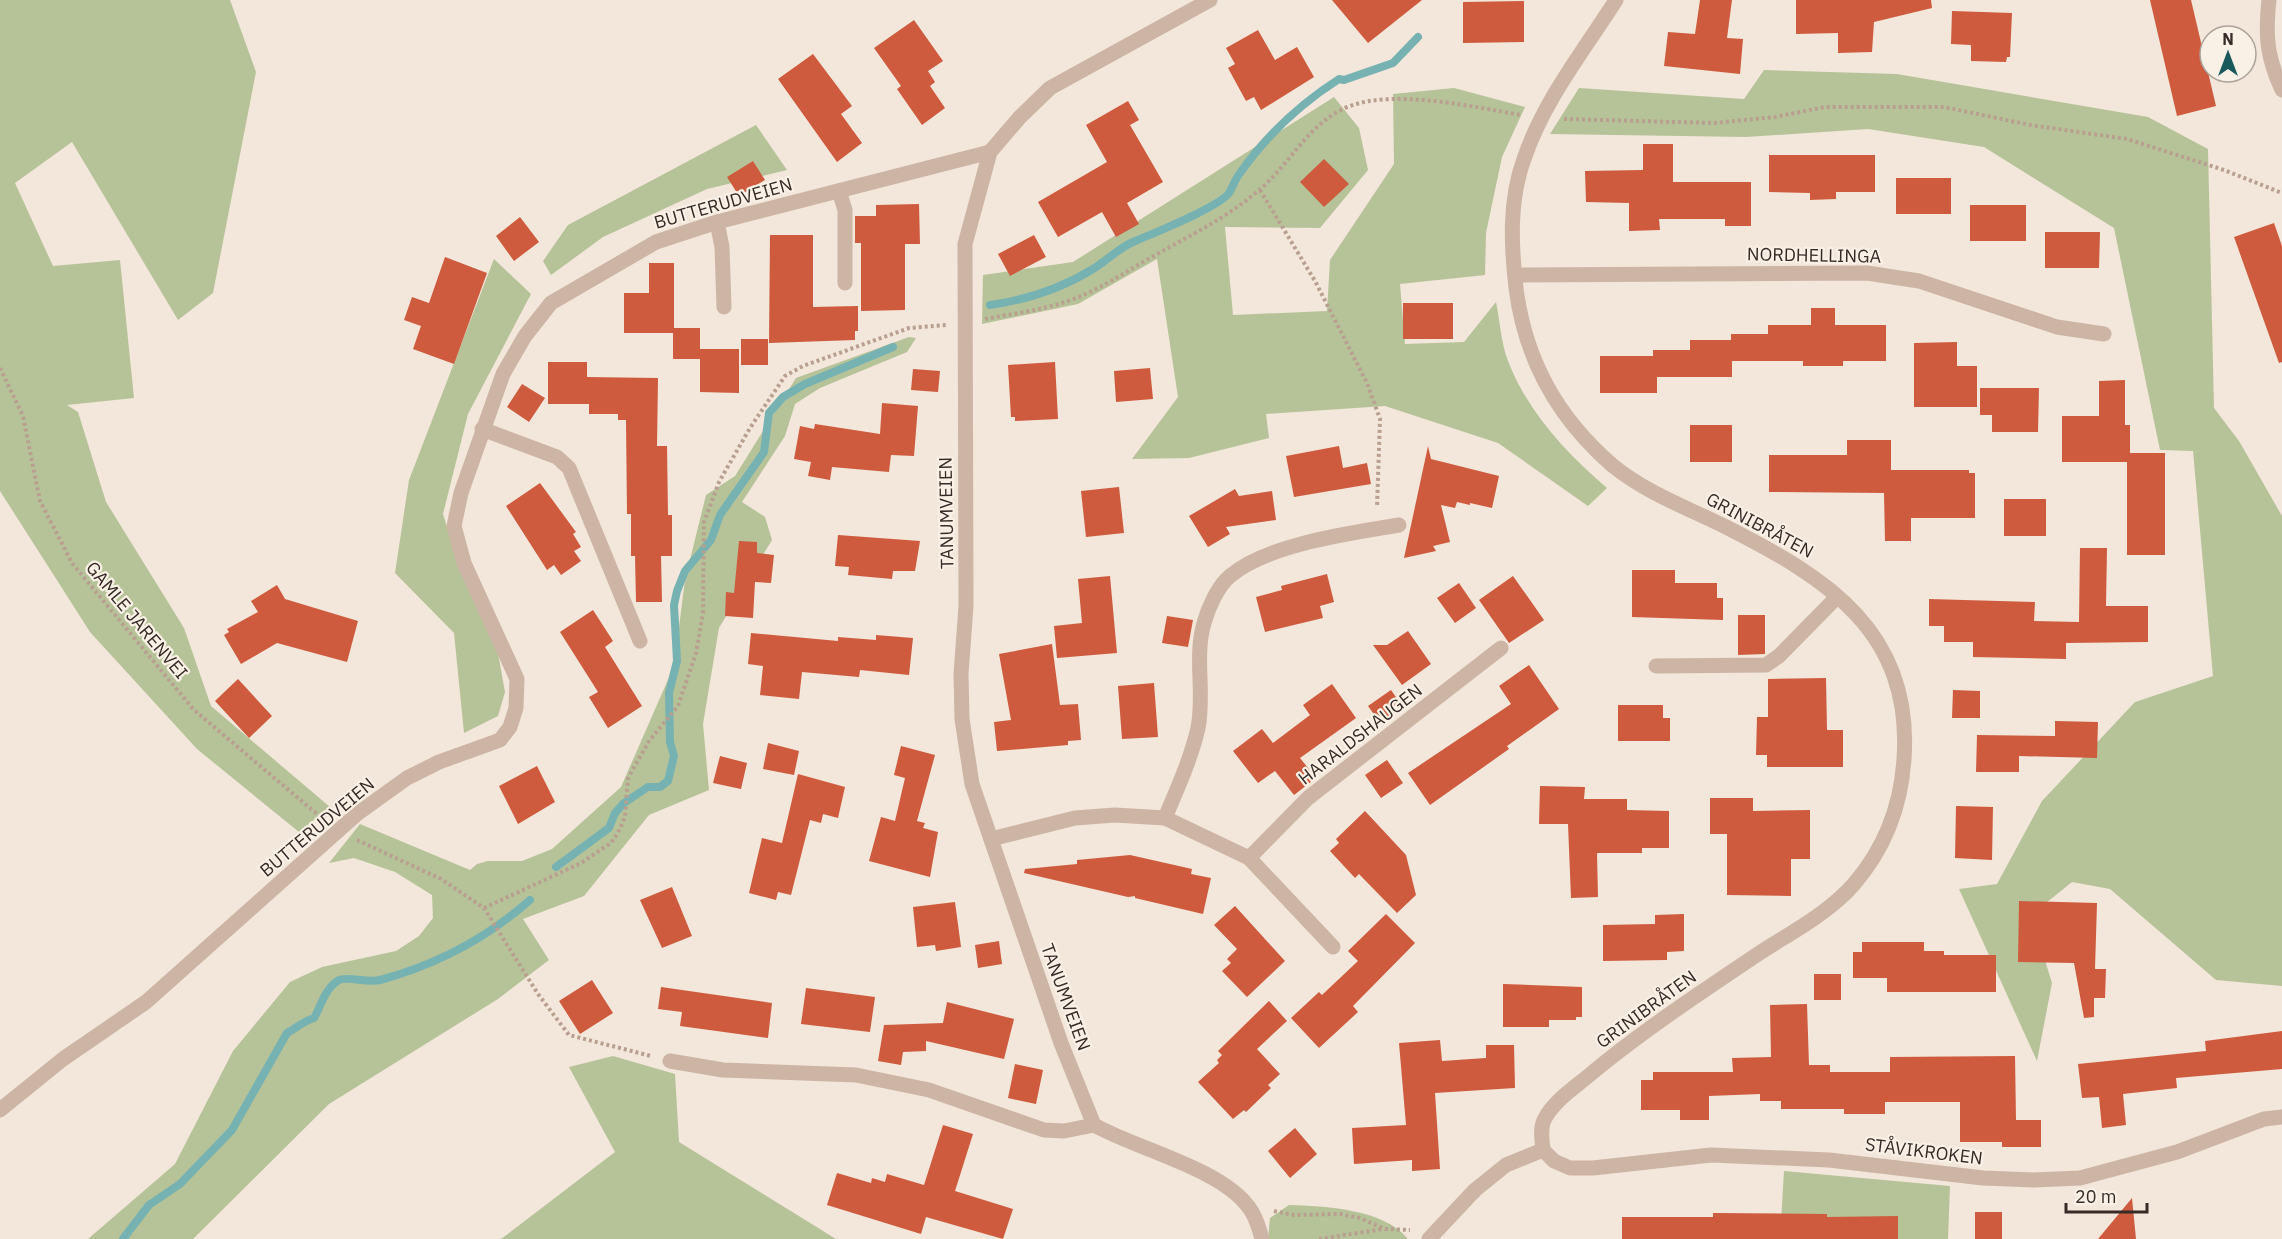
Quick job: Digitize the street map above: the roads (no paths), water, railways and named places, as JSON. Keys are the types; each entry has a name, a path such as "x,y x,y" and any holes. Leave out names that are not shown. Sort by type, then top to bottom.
{"street":[{"name":"TANUMVEIEN","path":"1094,1125 1061,1043 972,784 962,720 961,674 966,606 963,324 965,244 990,152 1016,121 1050,88 1210,0"},
{"name":"GRINIBRÅTEN","path":"1543,1150 1541,1125 1553,1106 1620,1050 1815,918 1852,886 1880,849 1898,809 1904,760 1905,725 1898,687 1886,651 1860,619 1811,574 1662,496 1615,467 1562,414 1537,368 1520,315 1515,275 1512,223 1517,181 1540,119 1616,0"},
{"path":"2269,0 2265,30 2270,62 2282,90"},
{"name":"BUTTERUDVEIEN","path":"0,1110 63,1059 146,1002 357,814 407,778 440,762 500,740 510,727 516,708 517,679 464,563 453,526 460,493 503,374 525,336 550,303 656,242 717,222 990,152"},
{"path":"839,191 845,210 845,283"},
{"path":"717,222 722,248 724,307"},
{"name":"NORDHELLINGA","path":"1515,275 1867,273 1919,281 2057,327 2104,333"},
{"path":"482,429 557,457 569,468 640,641"},
{"path":"1165,818 1184,772 1198,727 1199,665 1203,624 1215,596 1230,576 1279,549 1399,525"},
{"path":"1656,666 1766,665 1779,656 1837,597"},
{"name":"HARALDSHAUGEN","path":"1249,858 1308,798 1501,648"},
{"path":"991,839 1075,818 1115,815 1165,818 1249,858 1333,947"},
{"path":"670,1061 723,1070 856,1075 929,1090 1044,1130 1064,1131 1094,1125 1203,1173 1233,1191 1248,1205 1262,1239"},
{"name":"STÅVIKROKEN","path":"1543,1150 1554,1161 1570,1168 1593,1168 1711,1155 1829,1160 1983,1178 2080,1178 2177,1152 2264,1119 2282,1117"},
{"path":"1432,1235 1475,1190 1506,1165 1543,1150"}],"waterway":[{"path":"990,305 1017,300 1069,282 1093,269 1126,246 1212,206 1229,193 1238,175 1272,134 1311,99 1339,79 1344,80 1393,63 1418,37"},
{"path":"556,867 609,828 615,813 624,803 648,787 660,787 668,781 674,756 670,742 669,693 677,661 674,605 677,591 685,571 711,540 720,515 764,452 769,413 783,397 805,384 893,347"},
{"path":"123,1239 149,1205 180,1184 232,1130 287,1033 314,1018 334,983 342,979 380,980 421,967 478,938 530,900"}]}
